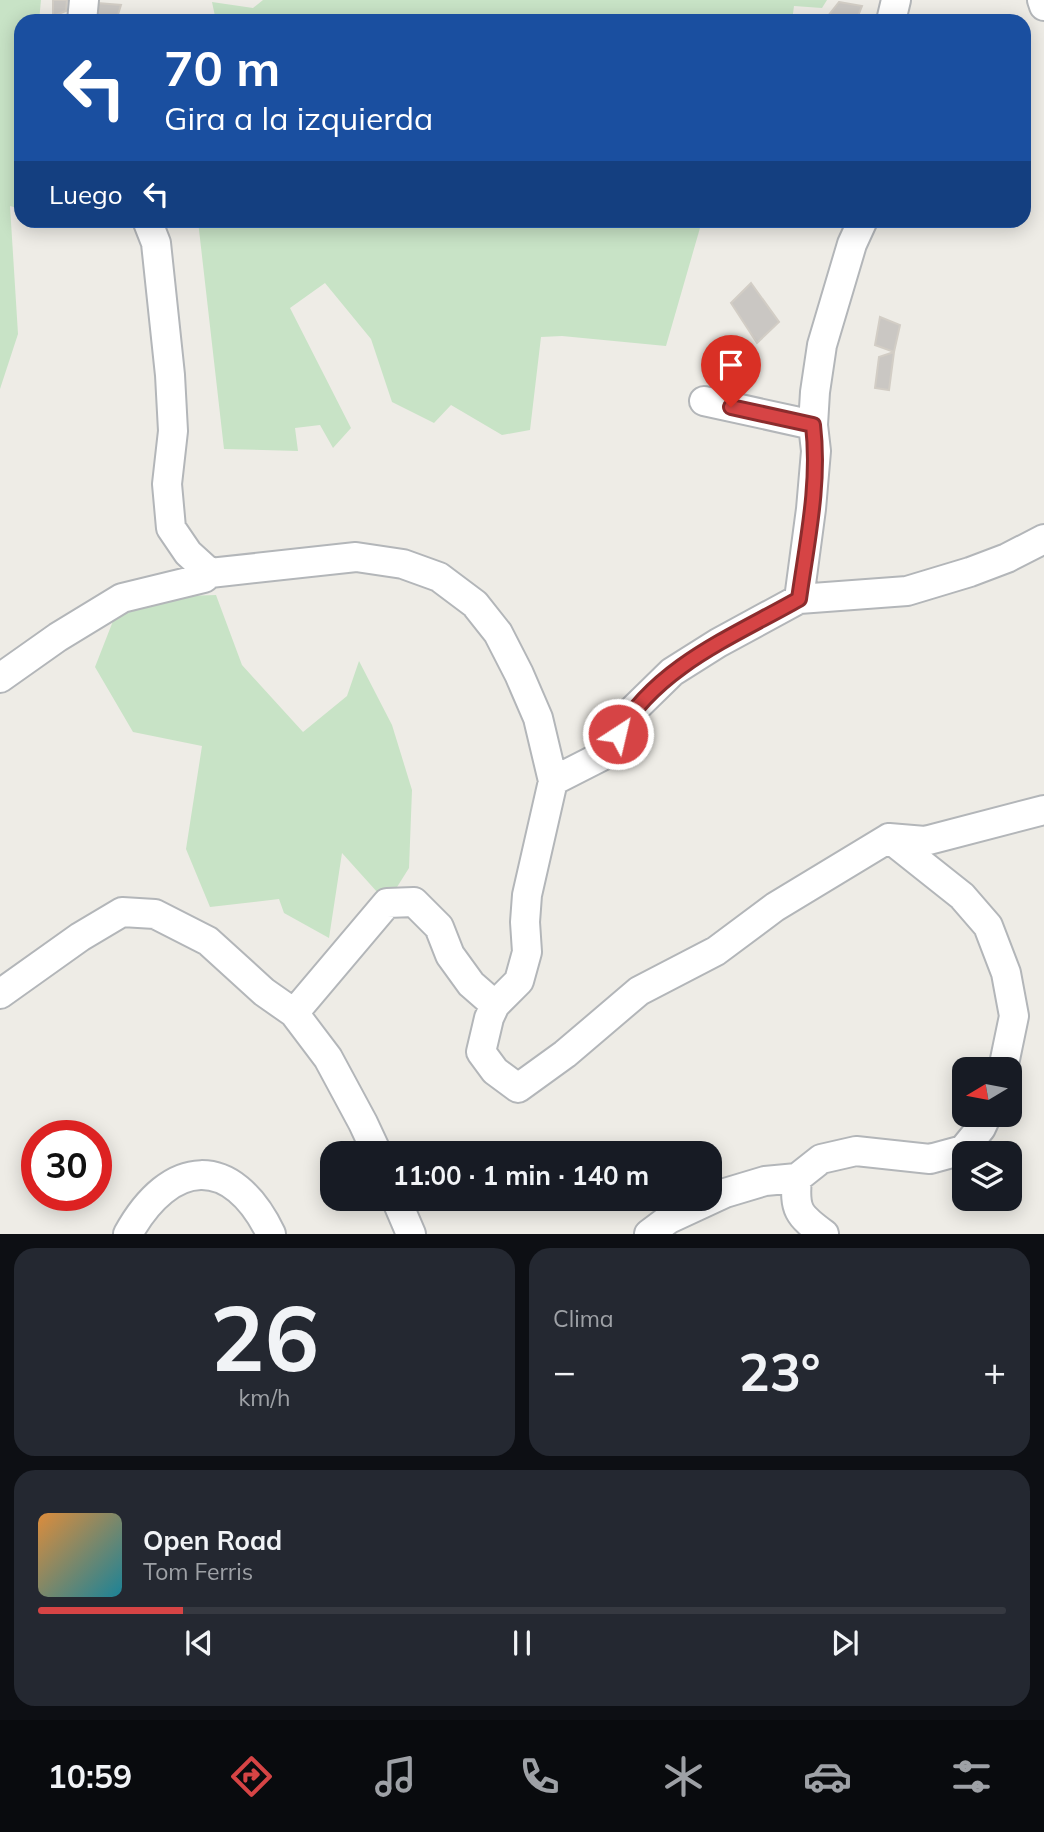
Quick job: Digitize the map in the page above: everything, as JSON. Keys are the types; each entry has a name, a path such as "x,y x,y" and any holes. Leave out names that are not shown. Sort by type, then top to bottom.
{"street":[{"path":"1042,0 1044,6"},
{"path":"150,228 156,243 170,375 173,431 167,484 171,528 188,553 210,573"},
{"path":"799,599 815,463 813,425 822,345 852,244 859,228"},
{"path":"704,401 813,425"},
{"path":"553,781 606,754 629,714 671,672 799,599 907,591 995,563 1044,539"},
{"path":"0,678 58,637 122,598 204,578 210,573 356,557 403,564 439,577 475,604 498,633 519,674 538,718 553,781 527,895 527,952 519,981 495,1004 481,1052 495,1072 518,1088 565,1054 639,991 716,951 775,907 889,838 925,841 1044,810"},
{"path":"889,838 962,896 988,926 1006,973 1014,1016 1005,1057"},
{"path":"294,1013 387,903 414,902 439,927 450,956 471,984 495,1004"},
{"path":"0,994 80,937 122,912 155,914 208,941 264,992 294,1013 328,1058 371,1141"},
{"path":"649,1234 669,1219 725,1193 765,1181 797,1178 821,1159 856,1151 930,1159 963,1150 981,1127"},
{"path":"128,1234 139,1214 164,1191 199,1173 218,1176 239,1188 261,1213 271,1234"},
{"path":"797,1178 795,1201 805,1220 824,1234"},
{"path":"401,1211 411,1234"}],"green space":[{"path":"0,0 41,0 40,14 14,14 14,207 10,206 18,334 0,389"},
{"path":"263,0 827,0 822,8 794,6 793,14 215,14 212,2 253,8"},
{"path":"199,228 700,228 666,346 562,336 541,337 530,430 502,435 451,405 434,423 392,402 371,339 325,283 290,308 351,428 333,448 320,425 295,428 298,451 224,449"},
{"path":"216,595 242,665 303,732 347,696 359,661 392,725 412,790 409,868 387,903 342,853 329,938 284,913 279,899 210,907 186,849 202,746 133,732 95,667 122,598"}],"building":[{"path":"53,0 67,0 66,11 53,14"},
{"path":"839,2 862,6 859,14 830,14"},
{"path":"97,3 121,5 118,14 96,14"},
{"path":"751,283 779,322 757,343 731,303"},
{"path":"880,317 900,325 894,352 875,345"},
{"path":"894,352 889,390 875,388 879,357"}],"route":[{"path":"618,734 629,714 671,672 799,599 816,451 813,425 731,407"}]}
